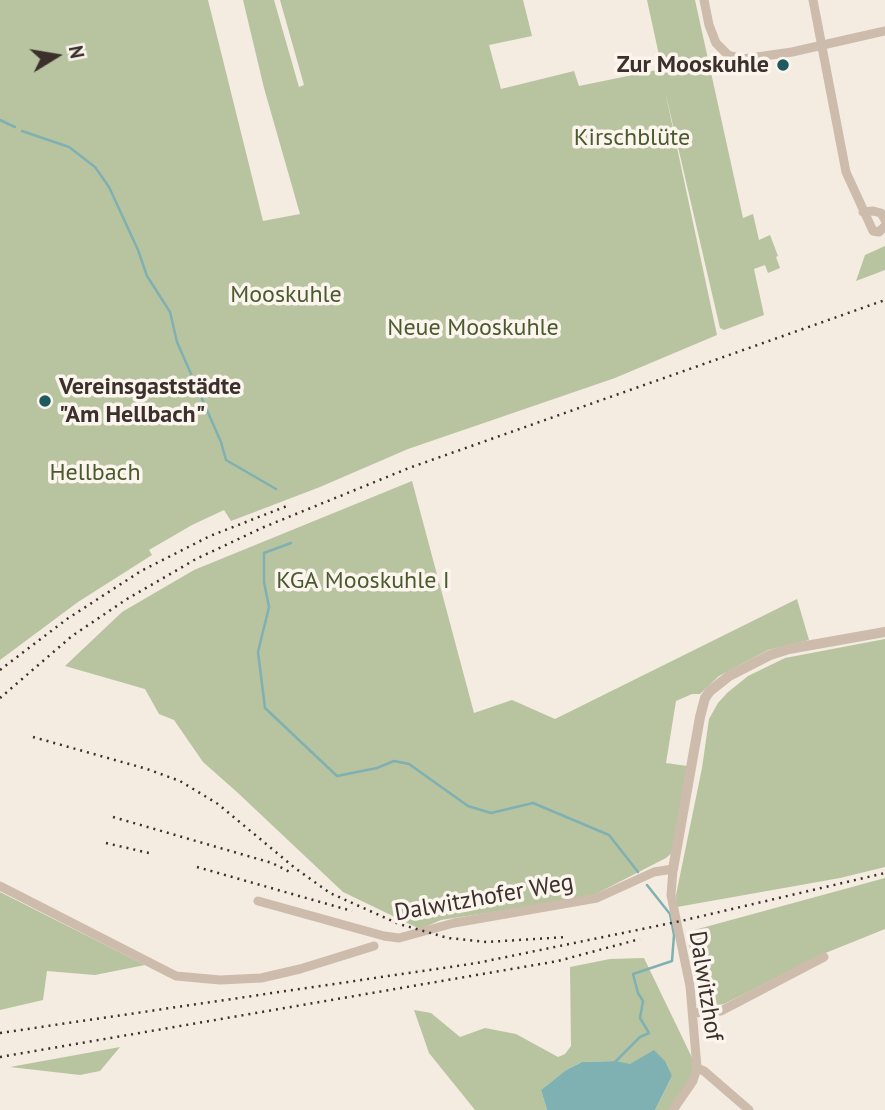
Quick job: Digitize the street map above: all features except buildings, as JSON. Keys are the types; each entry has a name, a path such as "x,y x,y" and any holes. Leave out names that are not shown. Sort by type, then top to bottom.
{"street":[{"path":"704,0 716,43 728,55 743,59 821,46 885,31"},
{"path":"813,0 844,167 873,231 879,232 885,226"},
{"path":"863,212 881,213 885,220"},
{"path":"673,869 700,717 705,698 710,691 729,676 780,652 885,632"},
{"name":"Dalwitzhofer Weg","path":"258,901 399,938 454,923 589,900 612,893 654,872 673,869"},
{"name":"Dalwitzhof","path":"673,869 673,910 694,1013 697,1068 688,1089 673,1110"},
{"path":"0,886 176,976 220,980 261,978 300,970 374,946"},
{"path":"694,1013 720,1010 824,957"},
{"name":"Dalwitzhof","path":"697,1068 749,1110"}],"green space":[{"path":"0,0 208,0 263,221 300,214 264,88 243,0 274,0 299,87 304,85 280,0 523,0 532,36 489,45 501,89 574,71 579,86 662,69 647,0 695,0 743,218 753,214 759,240 770,235 778,256 776,257 780,268 768,273 765,265 754,269 764,315 724,330 720,328 665,91 717,335 615,378 408,449 231,521 224,510 149,550 152,555 78,602 0,660"},
{"path":"885,246 885,270 856,281 865,255"},
{"name":"KGA Mooskuhle I","path":"412,481 474,713 512,700 555,719 797,599 809,640 768,650 719,676 700,694 692,694 676,701 666,763 687,766 673,852 666,858 590,897 441,920 420,929 343,892 203,762 174,720 159,714 145,689 65,666 122,612 194,570"},
{"path":"885,639 885,867 840,878 677,907 676,895 702,768 709,719 718,703 748,676 785,658"},
{"path":"885,878 885,929 823,954 724,1004 705,1001 698,995 687,932"},
{"path":"0,892 145,965 95,975 47,971 43,1000 0,1010"},
{"path":"644,958 697,1068 673,1110 655,1110 672,1076 616,1061 582,1062 566,1070 541,1090 547,1110 475,1110 429,1053 414,1010 431,1013 460,1037 485,1028 516,1034 558,1057 565,1054 571,1046 570,967 610,959"},
{"path":"120,1047 100,1071 80,1075 10,1067"}],"water":[{"path":"654,1050 665,1061 672,1076 655,1110 547,1110 541,1090 566,1070 582,1062 616,1061 630,1064"}],"waterway":[{"name":"Hellbach","path":"0,120 15,127"},
{"name":"Hellbach","path":"22,131 69,147 95,167 109,187 147,276 170,312 177,342 221,442 226,460 276,489"},
{"name":"Hellbach","path":"291,543 264,553 264,582 269,607 258,652 265,708 337,776 377,768 394,761 409,764 468,806 491,813 533,803 609,835 638,872"},
{"name":"Hellbach","path":"615,1062 640,1037 649,1033 640,1018 643,1001 633,974 672,961 674,935 670,914 647,885"}],"railway":[{"path":"0,698 72,636 127,599 196,559 264,527 409,468 885,300"},
{"path":"0,670 67,619 141,571 210,536 287,506"},
{"path":"33,737 180,781 218,804 295,868 330,893 399,924 448,938 487,942 567,937"},
{"path":"113,817 272,863 292,873"},
{"path":"106,843 153,854"},
{"path":"197,867 352,911"},
{"path":"0,1033 477,963 681,921 885,873"},
{"path":"0,1057 558,961 640,939"}],"place":[{"name":"Zur Mooskuhle","path":"783,65"},
{"name":"Vereinsgaststädte \"Am Hellbach\"","path":"45,401"}],"park label":[{"name":"Kirschblüte","path":"632,138"},
{"name":"Mooskuhle","path":"286,295"},
{"name":"Neue Mooskuhle","path":"473,328"}]}
